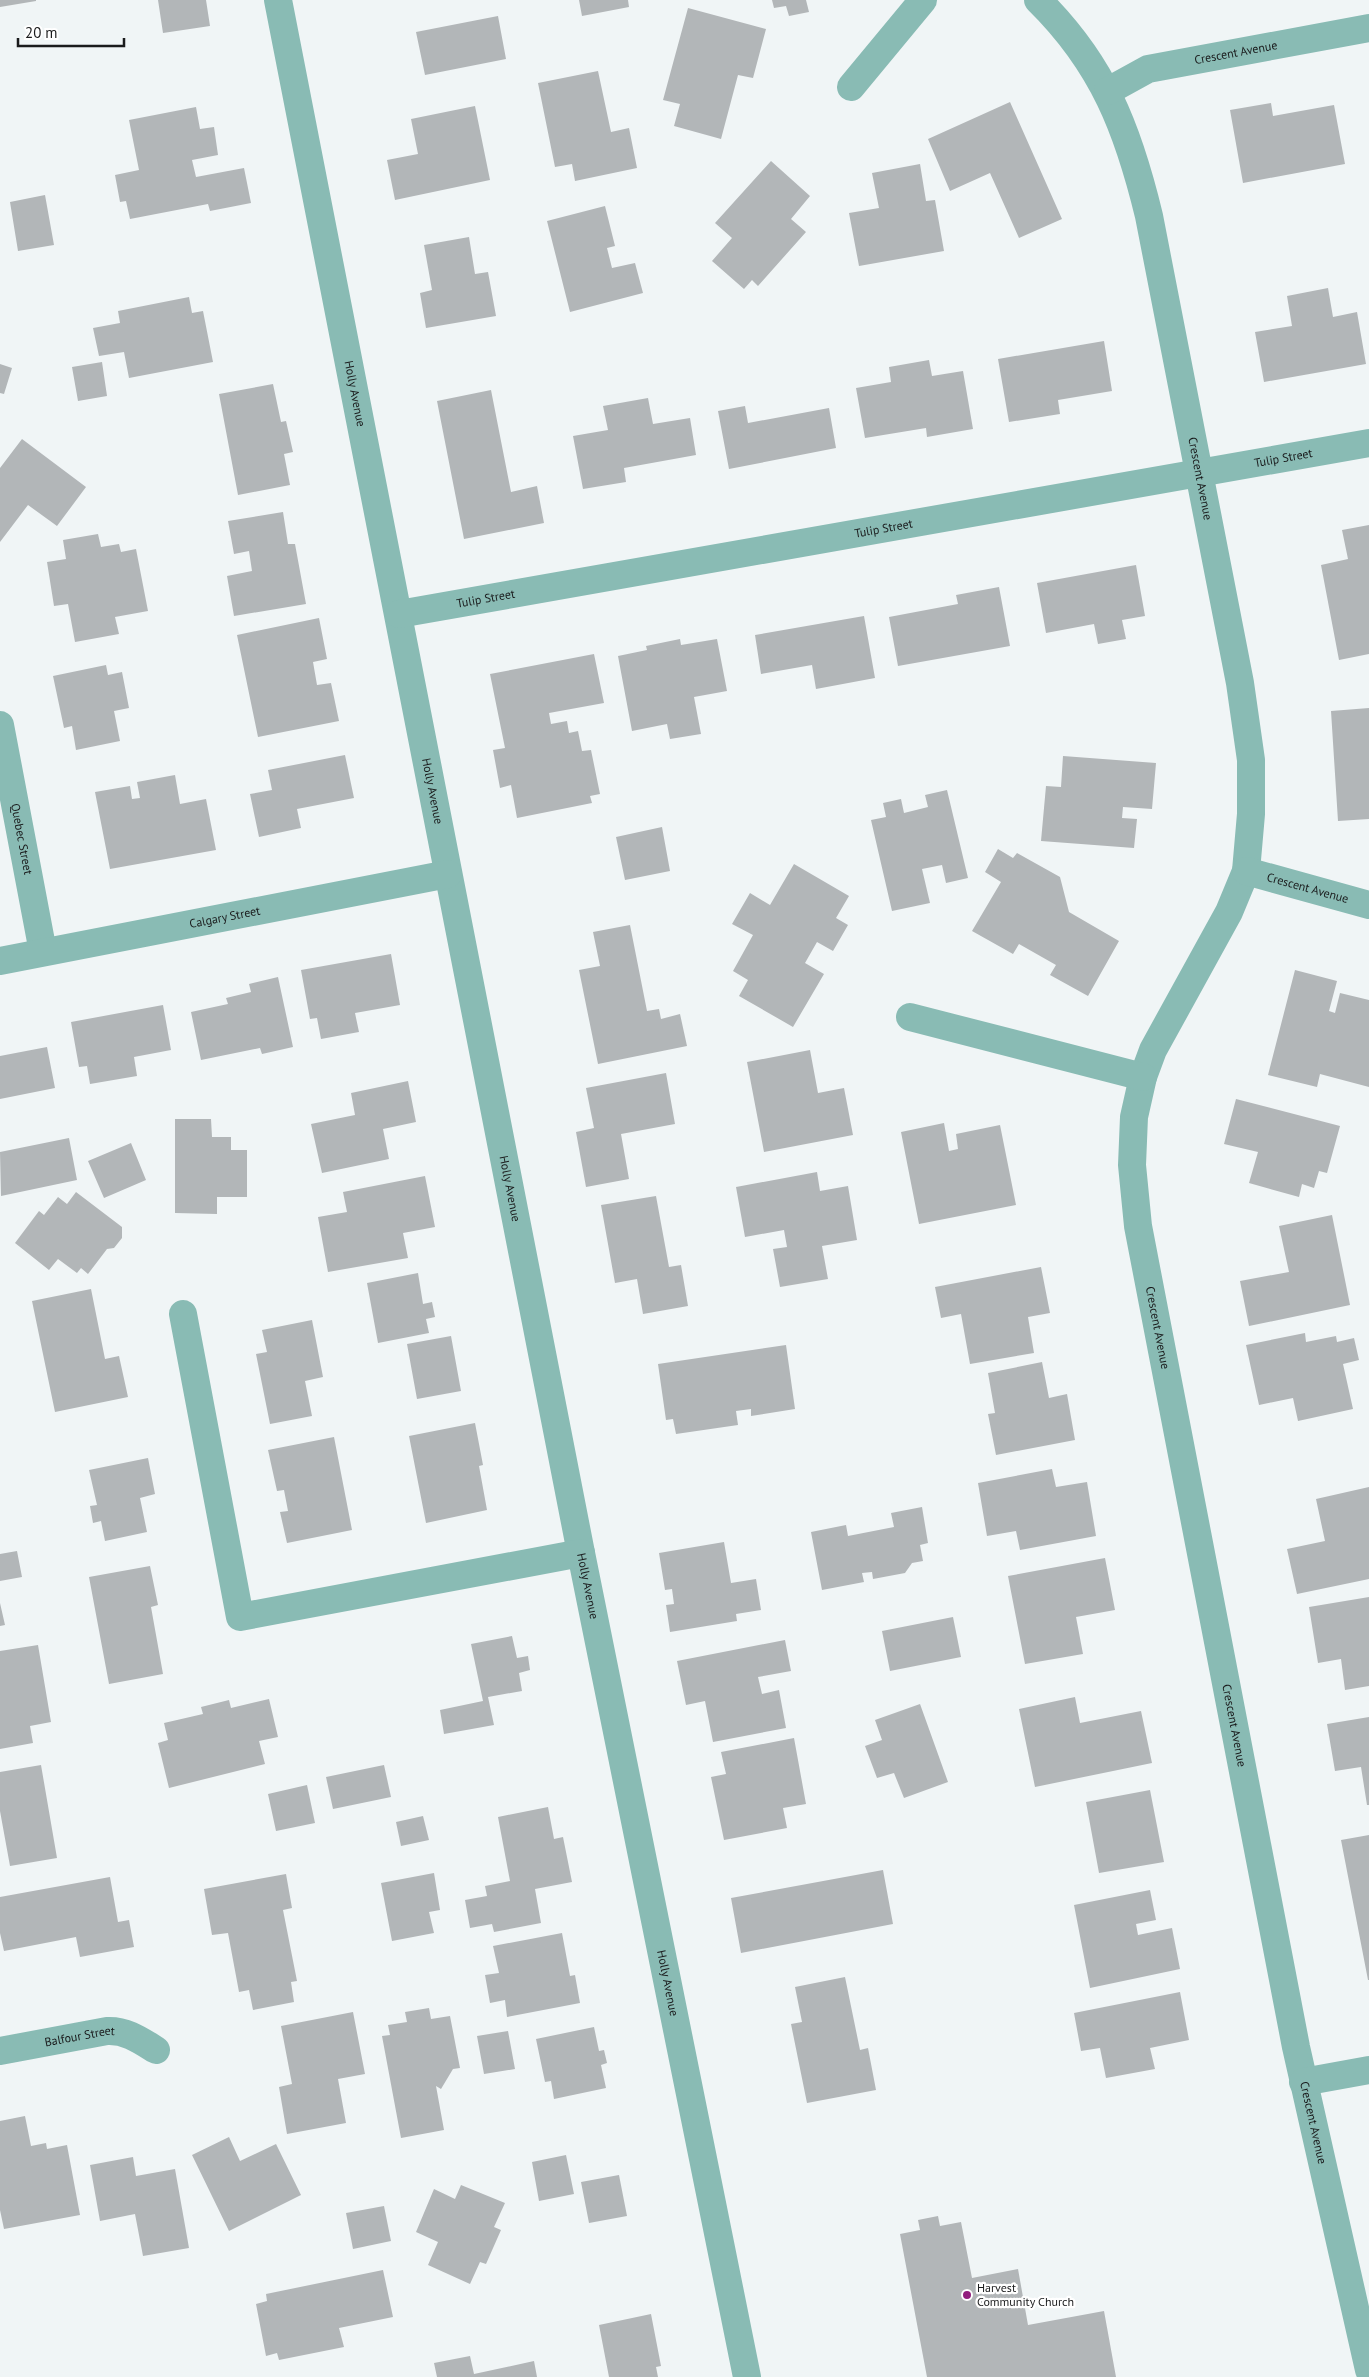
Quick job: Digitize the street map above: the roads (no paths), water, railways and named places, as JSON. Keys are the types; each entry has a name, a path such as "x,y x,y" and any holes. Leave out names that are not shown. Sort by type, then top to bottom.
{"street":[{"name":"Holly Avenue","path":"278,0 581,1553 747,2377"},
{"path":"852,87 923,0"},
{"name":"Crescent Avenue","path":"1038,0 1077,42 1108,91 1125,132 1149,216 1240,684 1251,760 1251,814 1246,871 1229,912 1152,1050 1143,1077 1134,1117 1132,1166 1138,1226 1303,2082 1369,2370"},
{"name":"Crescent Avenue","path":"1108,91 1148,69 1369,28"},
{"name":"Tulip Street","path":"399,614 1369,443"},
{"name":"Quebec Street","path":"0,725 43,952"},
{"name":"Crescent Avenue","path":"1246,871 1369,905"},
{"name":"Calgary Street","path":"0,961 448,874"},
{"path":"910,1017 1143,1077"},
{"path":"183,1314 240,1618 581,1553"},
{"name":"Balfour Street","path":"0,2051 106,2030 118,2030 130,2034 156,2050"},
{"path":"1303,2082 1369,2070"}],"place":[{"name":"Harvest Community Church","path":"967,2295"}]}
